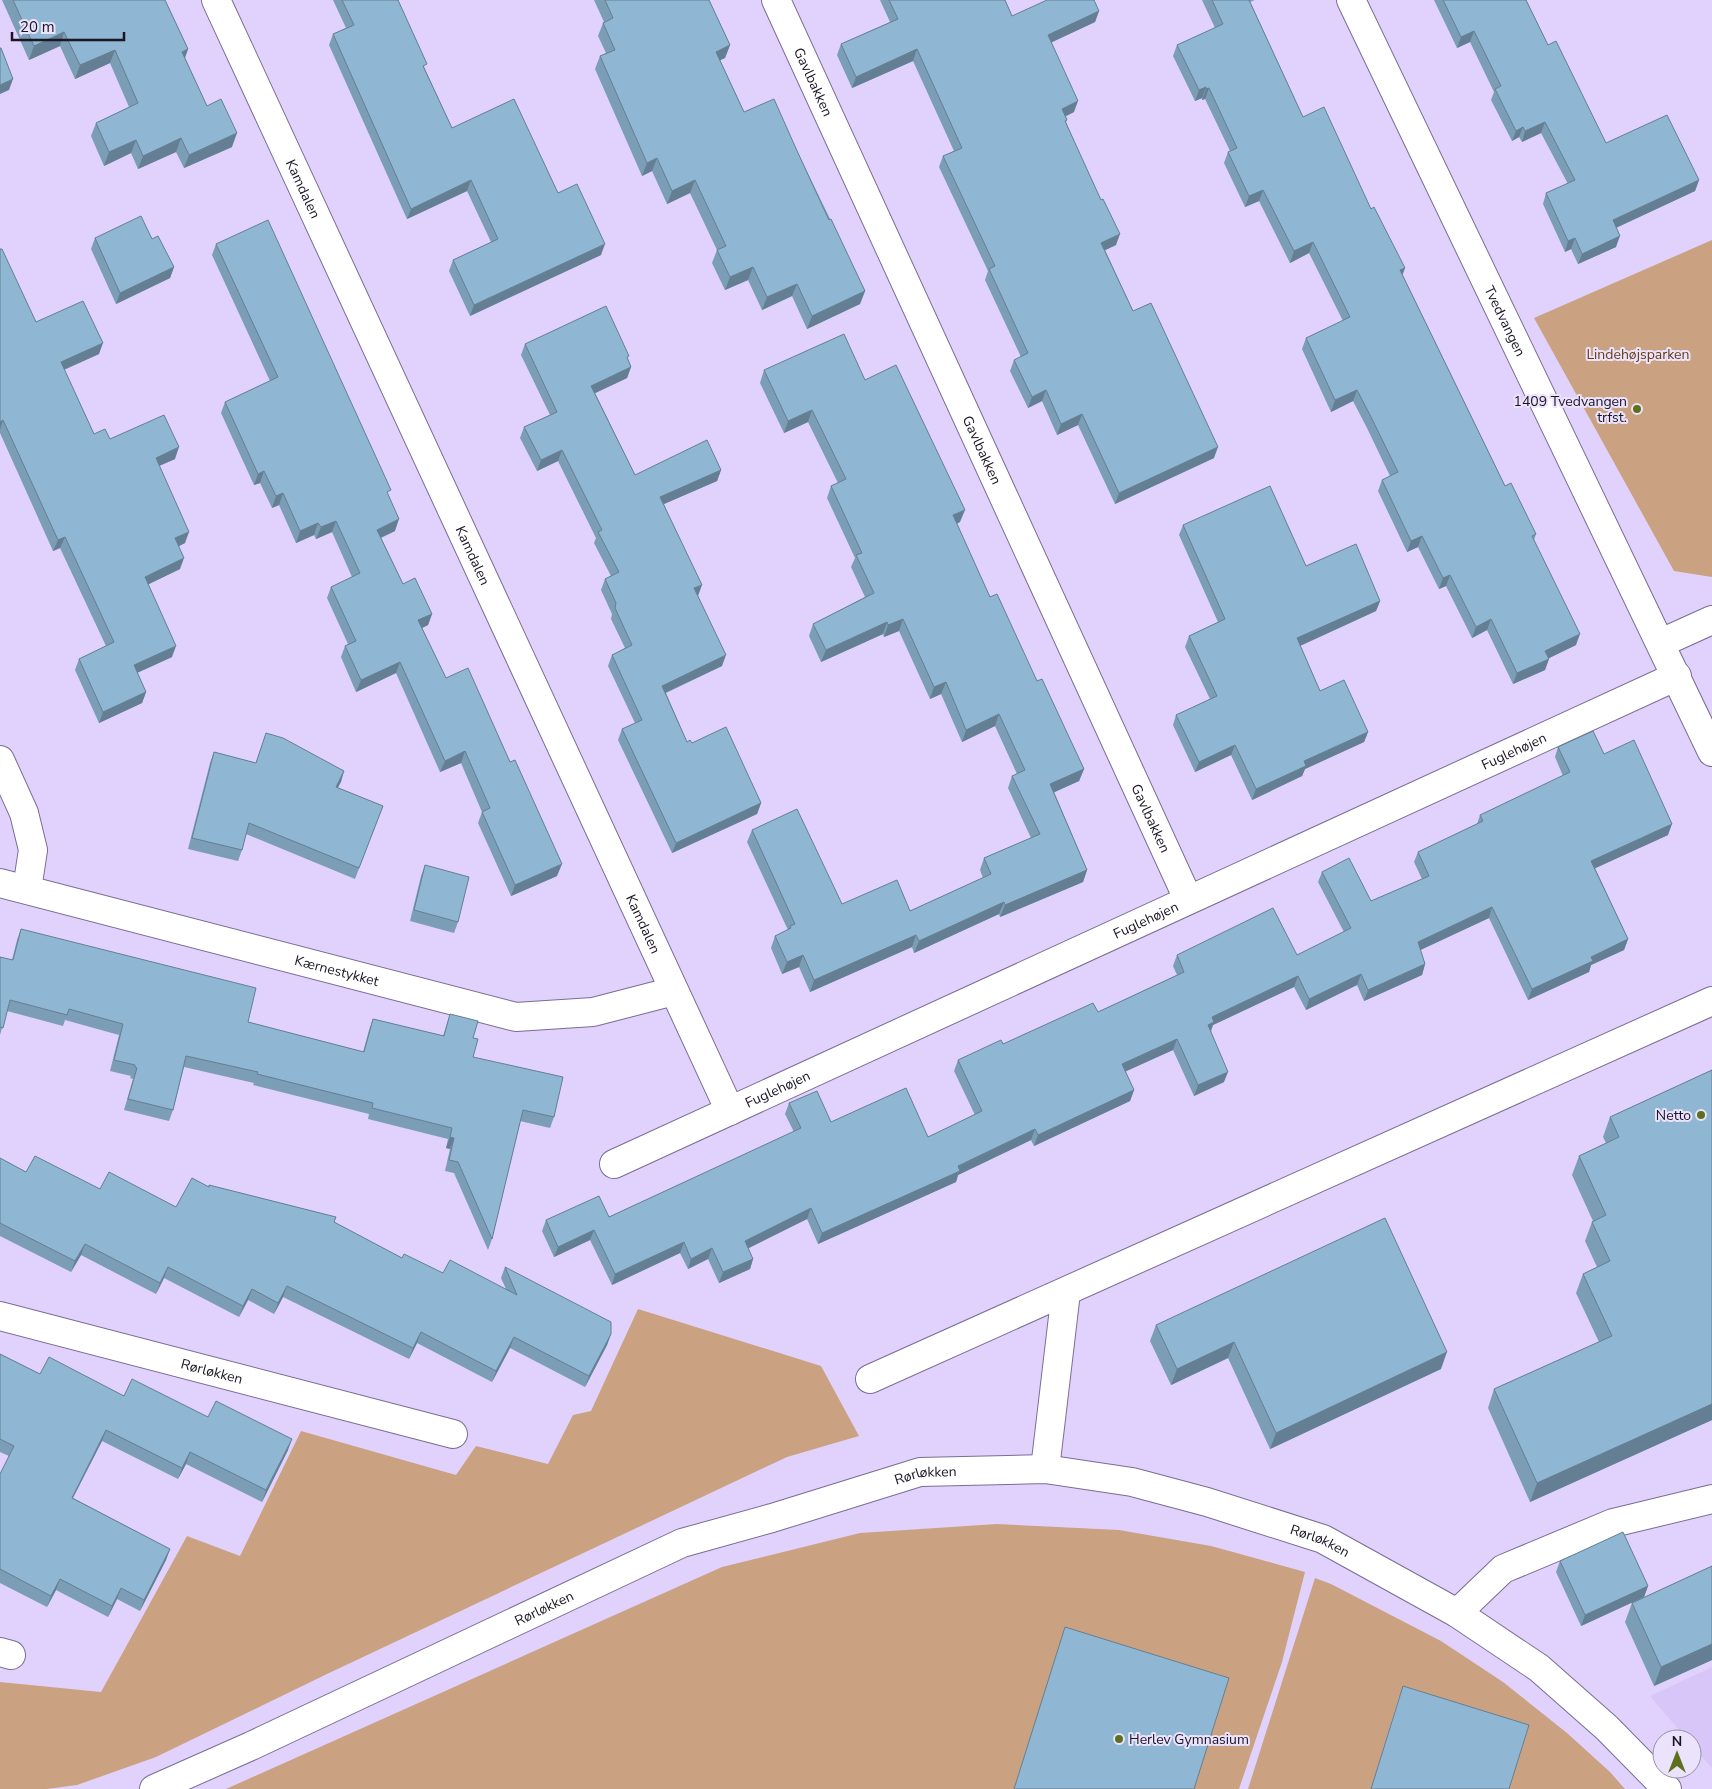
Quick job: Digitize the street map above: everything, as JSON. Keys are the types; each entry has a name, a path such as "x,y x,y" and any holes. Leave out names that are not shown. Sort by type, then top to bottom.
{"street":[{"name":"Kamdalen","path":"216,0 730,1111"},
{"name":"Gavlbakken","path":"776,0 1188,900"},
{"name":"Tvedvangen","path":"1351,0 1712,752"},
{"path":"1661,643 1712,620"},
{"name":"Fuglehøjen","path":"614,1164 1677,676"},
{"path":"0,760 24,813 33,850 26,889"},
{"name":"Kærnestykket","path":"0,883 516,1017 593,1012 674,991"},
{"path":"870,1379 1712,1001"},
{"path":"1045,1469 1066,1292"},
{"name":"Rørløkken","path":"0,1316 453,1434"},
{"name":"Rørløkken","path":"154,1789 251,1746 682,1543 772,1518 920,1472 1045,1469 1132,1482 1206,1502 1323,1539 1457,1612 1539,1668 1607,1728 1667,1789"},
{"path":"1457,1612 1503,1568 1613,1523 1712,1499"}],"shaded area":[{"path":"1712,1667 1712,1768 1702,1756 1702,1729 1678,1729 1650,1696"}],"green space":[{"name":"Lindehøjsparken","path":"1712,240 1712,577 1674,571 1534,318"},
{"path":"638,1309 821,1366 859,1436 787,1457 327,1674 156,1757 77,1785 47,1789 0,1789 0,1682 101,1692 187,1536 240,1556 301,1431 456,1475 476,1446 548,1464 573,1415 591,1411"},
{"path":"997,1524 1119,1530 1211,1546 1305,1572 1282,1662 1239,1789 1193,1789 1062,1638 1014,1789 226,1789 722,1567 860,1533"},
{"path":"1315,1578 1331,1584 1441,1641 1503,1682 1567,1733 1610,1772 1625,1789 1509,1789 1399,1697 1371,1789 1248,1789"}],"building":[{"path":"13,0 165,0 188,49 182,52 207,106 221,99 237,133 189,155 181,138 143,156 136,140 109,152 96,123 138,103 115,50 80,65 64,32 34,46"},
{"path":"342,0 398,0 427,64 423,66 452,128 514,99 558,193 577,184 605,244 474,305 453,260 498,239 471,180 411,209 333,34 354,25"},
{"path":"605,0 709,0 730,45 716,52 744,112 774,99 829,220 831,219 865,291 812,316 797,284 767,297 753,267 730,277 717,250 726,246 695,180 672,191 657,158 647,163 600,56 615,50 603,23 613,18"},
{"path":"889,0 1005,0 1012,16 1047,0 1094,0 1099,11 1048,35 1078,101 1062,109 1067,120 1065,121 1101,200 1103,199 1120,234 1101,243 1133,311 1151,303 1218,447 1119,493 1082,414 1061,424 1046,390 1032,397 1014,360 1028,353 989,269 995,266 943,156 962,148 917,49 856,77 841,44 898,19"},
{"path":"1212,0 1249,0 1303,117 1324,107 1371,209 1374,207 1405,268 1400,270 1505,486 1511,483 1536,534 1532,536 1580,634 1545,651 1549,659 1517,673 1491,619 1476,627 1450,575 1443,578 1422,536 1411,541 1382,480 1398,472 1357,390 1335,400 1306,338 1350,317 1313,242 1294,251 1263,190 1249,196 1228,152 1237,148 1209,88 1206,89 1206,87 1199,90 1177,45 1223,24"},
{"path":"1443,0 1526,0 1548,45 1556,41 1606,143 1667,115 1699,180 1613,220 1620,236 1582,254 1575,238 1568,241 1546,193 1575,180 1545,122 1525,131 1523,127 1516,131 1495,89 1501,86 1474,31 1461,37"},
{"path":"0,48 13,79 0,85"},
{"path":"141,216 152,239 158,236 174,267 120,293 95,238"},
{"path":"268,220 391,490 387,492 399,519 377,530 403,584 415,578 432,614 418,620 446,678 468,668 510,762 515,760 562,864 515,885 482,812 490,808 465,751 445,761 400,662 361,680 345,646 356,641 331,587 360,573 336,521 321,527 318,523 300,531 283,493 276,496 264,471 258,474 225,402 278,377 216,244"},
{"path":"0,249 2,249 36,322 83,301 103,343 61,362 94,434 105,429 110,439 164,415 179,447 156,458 189,532 175,538 184,558 145,577 176,646 134,665 146,692 103,712 79,659 114,642 65,537 58,540 3,420 0,422"},
{"path":"606,306 629,356 627,357 631,367 591,386 635,475 707,440 721,470 660,497 702,585 694,588 726,655 662,686 687,742 690,740 692,743 726,727 761,803 676,843 622,729 642,720 612,655 632,645 615,608 616,603 605,579 619,572 598,532 602,530 562,450 541,460 524,427 557,412 525,344"},
{"path":"844,334 865,380 896,365 965,510 953,515 990,597 997,594 1037,681 1042,679 1084,769 1050,784 1087,870 1005,905 1004,902 919,941 916,935 814,980 803,955 787,962 775,936 795,924 752,830 797,809 842,904 897,880 910,911 991,874 984,858 1040,834 1012,776 1025,770 999,714 966,730 946,682 934,687 903,619 888,625 887,622 826,650 813,624 874,593 856,555 862,553 831,486 846,479 812,410 788,421 764,370"},
{"path":"1270,486 1306,566 1356,544 1380,601 1297,638 1320,691 1344,680 1368,732 1304,761 1306,766 1256,789 1235,745 1199,762 1176,715 1217,696 1189,636 1225,619 1183,525"},
{"path":"1593,731 1604,754 1634,740 1672,824 1591,861 1628,939 1591,957 1593,961 1532,989 1492,907 1418,942 1425,964 1368,990 1361,974 1309,999 1298,976 1212,1017 1214,1022 1208,1025 1228,1072 1198,1085 1177,1039 1122,1064 1134,1090 1038,1135 1035,1129 958,1166 960,1171 822,1233 811,1208 745,1241 753,1259 723,1272 712,1248 691,1259 684,1242 615,1274 594,1230 558,1247 546,1220 599,1196 609,1217 801,1128 789,1103 817,1091 831,1122 906,1088 928,1137 982,1111 958,1060 1001,1040 1003,1044 1093,1003 1098,1012 1184,972 1177,955 1273,908 1297,955 1351,928 1322,872 1349,858 1371,901 1429,876 1418,852 1483,821 1480,815 1570,772 1558,747"},
{"path":"266,733 283,738 344,771 336,787 383,806 359,868 249,823 242,850 192,838 214,752 256,763"},
{"path":"425,865 469,877 458,922 414,910"},
{"path":"21,929 256,988 248,1022 364,1052 373,1019 444,1036 450,1014 478,1021 473,1038 478,1039 473,1057 563,1077 554,1117 523,1110 492,1239 458,1162 449,1160 454,1138 450,1137 452,1128 372,1108 373,1103 257,1074 258,1072 186,1056 173,1110 128,1099 137,1068 135,1065 114,1060 123,1024 69,1009 67,1015 10,1000 3,1028 0,1027 0,957 13,960"},
{"path":"1712,1070 1712,1404 1537,1483 1494,1389 1612,1336 1583,1274 1610,1261 1592,1222 1606,1215 1579,1156 1619,1137 1610,1117"},
{"path":"35,1156 100,1189 109,1172 176,1207 192,1178 209,1187 209,1185 336,1217 334,1222 402,1258 404,1254 443,1273 450,1260 517,1295 505,1267 611,1322 611,1334 589,1376 514,1337 496,1371 421,1332 413,1348 287,1286 278,1303 252,1289 243,1306 168,1267 160,1283 85,1244 75,1261 0,1223 0,1158 26,1172"},
{"path":"1385,1218 1447,1352 1276,1433 1234,1342 1177,1369 1156,1325"},
{"path":"0,1354 40,1374 49,1357 124,1396 132,1379 208,1417 216,1401 292,1439 266,1490 190,1452 182,1468 106,1430 72,1498 170,1549 144,1600 121,1588 112,1606 60,1579 51,1596 0,1569 0,1474 14,1446 0,1439"},
{"path":"1623,1532 1648,1586 1585,1615 1560,1561"},
{"path":"1712,1566 1712,1644 1661,1667 1632,1603"},
{"name":"Herlev Gymnasium","path":"1065,1627 1229,1678 1194,1789 1014,1789"},
{"path":"1403,1686 1529,1725 1509,1789 1371,1789"}],"place":[{"name":"1409 Tvedvangen trfst.","path":"1637,409"},
{"name":"Netto","path":"1701,1115"},
{"name":"Herlev Gymnasium","path":"1119,1739"}]}
